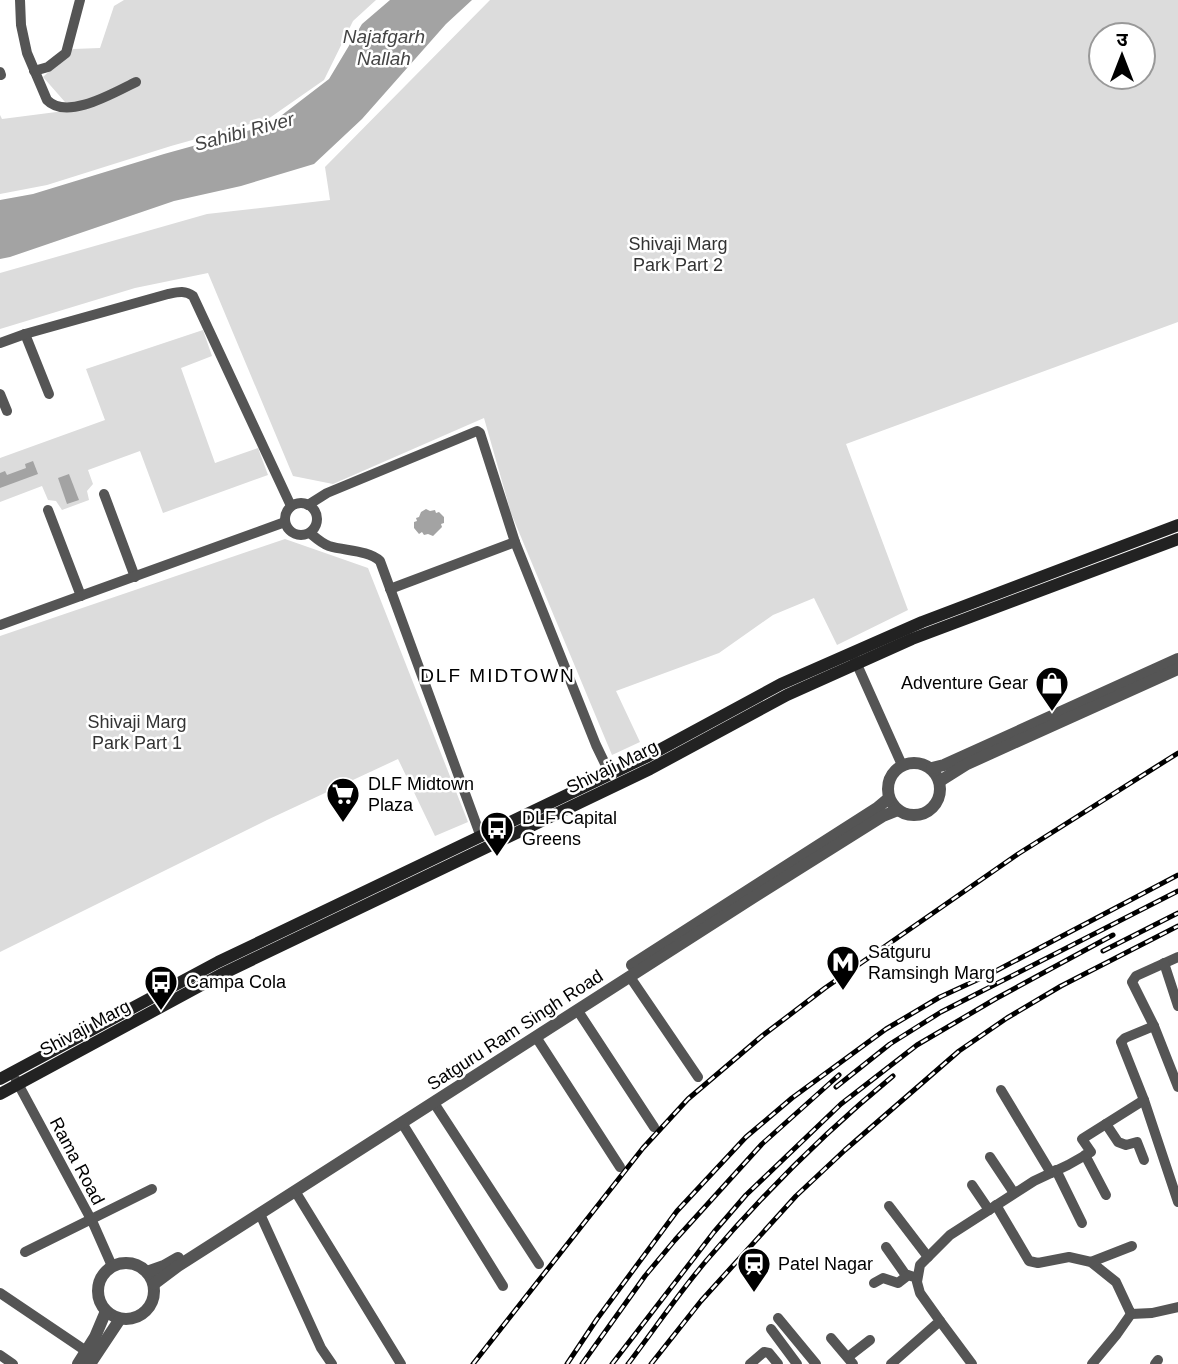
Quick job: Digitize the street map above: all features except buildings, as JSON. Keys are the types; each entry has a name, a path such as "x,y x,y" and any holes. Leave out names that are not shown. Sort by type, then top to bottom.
{"main road":[{"name":"Shivaji Marg","path":"10,1078 650,769 854,657 934,617 1178,525"},
{"name":"Shivaji Marg","path":"0,1094 10,1078 218,962 648,756 781,684 912,639 1178,539"}],"street":[{"path":"20,0 21,25 27,53 52,106 78,107 136,82"},
{"path":"34,71 48,67 66,53 80,0"},
{"path":"0,343 168,294 188,293 193,296 291,506"},
{"path":"25,334 49,394"},
{"path":"0,394 7,411"},
{"path":"309,505 327,493 477,431 480,433 515,542 610,774"},
{"path":"104,494 135,578"},
{"path":"300,503 309,505 315,511 316,526 310,533 305,535 290,531 285,523 291,506 300,503"},
{"path":"48,510 81,596"},
{"path":"0,625 285,523"},
{"path":"310,533 329,546 380,561 481,837"},
{"path":"390,589 515,542"},
{"path":"854,657 902,765"},
{"path":"932,768 944,765 1178,659"},
{"path":"940,781 967,764 1178,669"},
{"path":"922,763 932,768 940,781 941,793 936,804 927,813 907,814 898,810 889,798 888,786 892,773 902,765 922,763"},
{"name":"Satguru Ram Singh Road","path":"150,1278 164,1266 889,798"},
{"name":"Satguru Ram Singh Road","path":"150,1278 260,1214 883,816 898,810"},
{"path":"1178,957 1132,979 1132,985 1154,1026 1178,1087"},
{"path":"1164,964 1178,1006"},
{"path":"630,977 698,1077"},
{"path":"578,1010 654,1127"},
{"path":"1154,1026 1121,1042 1177,1197"},
{"path":"536,1037 620,1167"},
{"name":"Rama Road","path":"10,1078 91,1220 112,1266"},
{"path":"1001,1090 1082,1223"},
{"path":"874,1283 883,1278 898,1283 912,1277 920,1265 950,1235 1034,1181 1091,1152 1082,1139 1144,1100"},
{"path":"434,1103 538,1264"},
{"path":"402,1123 503,1286"},
{"path":"1106,1124 1118,1142 1137,1142 1144,1160"},
{"path":"1086,1155 1106,1195"},
{"path":"990,1157 1014,1194"},
{"path":"972,1185 992,1208 1029,1261 1038,1263 1069,1257 1091,1262 1116,1282 1131,1314"},
{"path":"25,1252 152,1189"},
{"path":"295,1191 401,1364"},
{"path":"889,1206 928,1257"},
{"path":"260,1214 321,1348 332,1364"},
{"path":"1091,1262 1132,1246"},
{"path":"886,1247 917,1282 920,1293 972,1364"},
{"path":"130,1263 138,1265 150,1278 154,1297 141,1315 120,1319 106,1311 99,1300 98,1287 103,1275 112,1266 130,1263"},
{"path":"0,1293 88,1357"},
{"path":"1131,1314 1152,1313 1178,1307"},
{"path":"88,1357 106,1311"},
{"path":"1092,1364 1131,1314"},
{"path":"778,1318 816,1364"},
{"path":"78,1364 88,1357 120,1319"},
{"path":"891,1364 940,1321"},
{"path":"771,1329 797,1364"},
{"path":"831,1338 851,1361 870,1340"},
{"path":"750,1364 764,1352 769,1353 778,1364"},
{"path":"0,1355 13,1364"}],"green space":[{"path":"124,0 376,0 353,21 324,80 268,119 47,185 0,194 0,115 2,119 72,110 43,77 73,49 100,48 114,6"},
{"name":"Shivaji Marg Park Part 2","path":"490,0 1178,0 1178,322 846,444 908,610 837,645 814,598 773,615 719,653 616,691 640,742 612,755 511,513 484,418 333,484 293,476 208,273 135,288 0,329 0,273 207,214 330,200 325,167"},
{"path":"203,330 212,356 181,368 215,463 258,448 268,475 163,513 140,451 88,470 93,484 87,491 89,500 62,510 56,501 48,500 42,486 0,502 0,458 105,420 86,369"},
{"name":"Shivaji Marg Park Part 1","path":"285,539 368,568 468,822 435,836 398,759 267,820 0,952 0,636"}],"water":[{"name":"Najafgarh Nallah","path":"390,0 472,0 446,24 362,119 314,164 241,186 174,201 0,259 0,200 33,194 269,125 329,79 362,24"},
{"path":"33,461 38,474 0,488 0,473 5,471 7,475 26,468 25,464"},
{"path":"69,474 79,500 67,504 58,478"},
{"path":"426,509 435,510 444,517 442,527 433,536 424,535 422,532 419,534 414,528 416,518"}],"railway":[{"path":"473,1364 643,1148 688,1099 762,1036 825,988 1018,854 1178,753"},
{"path":"567,1364 677,1211 746,1137 792,1098 886,1029 940,997 990,974 1178,875"},
{"path":"836,1087 890,1044 941,1012 1178,891"},
{"path":"1103,951 1178,913"},
{"path":"651,1364 701,1301 796,1196 959,1051 1061,986 1178,926"},
{"path":"612,1364 746,1195 841,1104 917,1045 1113,935"},
{"path":"582,1364 645,1276 675,1240 762,1144 839,1075"},
{"path":"628,1364 696,1274 750,1212 819,1141 893,1076"}],"place":[{"name":"Adventure Gear","path":"1052,713"},
{"name":"DLF Midtown Plaza","path":"343,824"},
{"name":"DLF Capital Greens","path":"497,858"},
{"name":"Satguru Ramsingh Marg","path":"843,992"},
{"name":"Campa Cola","path":"161,1012"},
{"name":"Patel Nagar","path":"754,1294"}],"district":[{"name":"DLF MIDTOWN","path":"498,675"}],"water label":[{"name":"Sahibi River","path":"244,131"}]}
